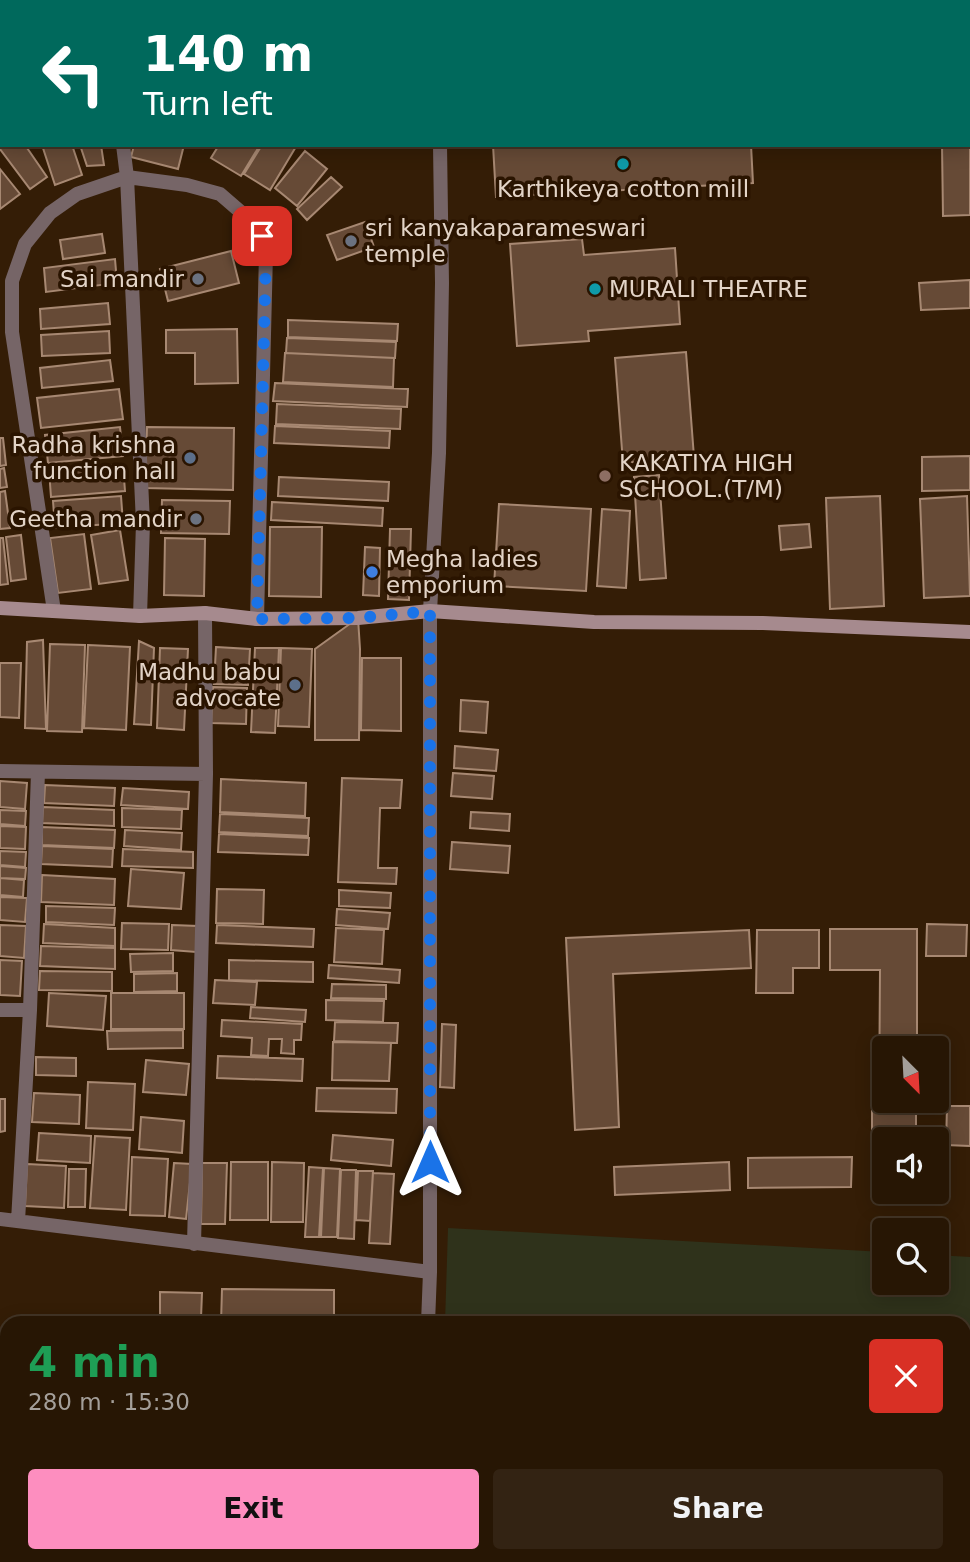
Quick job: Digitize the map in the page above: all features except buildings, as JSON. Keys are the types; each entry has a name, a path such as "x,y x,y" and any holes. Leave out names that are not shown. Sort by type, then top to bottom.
{"main road":[{"path":"0,608 140,616 205,613 257,619 358,618 430,611 594,622 763,623 970,632"}],"street":[{"path":"123,147 127,177 143,523 140,616"},
{"path":"428,1316 430,611 439,440 442,283 440,147"},
{"path":"54,611 12,332 12,281 25,244 50,213 76,194 127,177 187,185 220,194 250,220 262,236 266,253 257,619"},
{"path":"194,1244 206,774 205,613"},
{"path":"0,771 206,774"},
{"path":"18,1222 30,1010 38,772"},
{"path":"0,1010 30,1010"},
{"path":"0,1219 430,1272"}],"green space":[{"path":"448,1228 872,1251 872,1295 949,1295 949,1256 970,1257 970,1316 445,1316"}],"place":[{"name":"Karthikeya cotton mill","path":"623,164"},
{"name":"sri kanyakaparameswari temple","path":"351,241"},
{"name":"Sai mandir","path":"198,279"},
{"name":"MURALI THEATRE","path":"595,289"},
{"name":"Radha krishna function hall","path":"190,458"},
{"name":"KAKATIYA HIGH SCHOOL.(T/M)","path":"605,476"},
{"name":"Geetha mandir","path":"196,519"},
{"name":"Megha ladies emporium","path":"372,572"},
{"name":"Madhu babu advocate","path":"295,685"}],"route":[{"path":"262,236 266,253 257,619 358,618 430,611 430,1162"}]}
